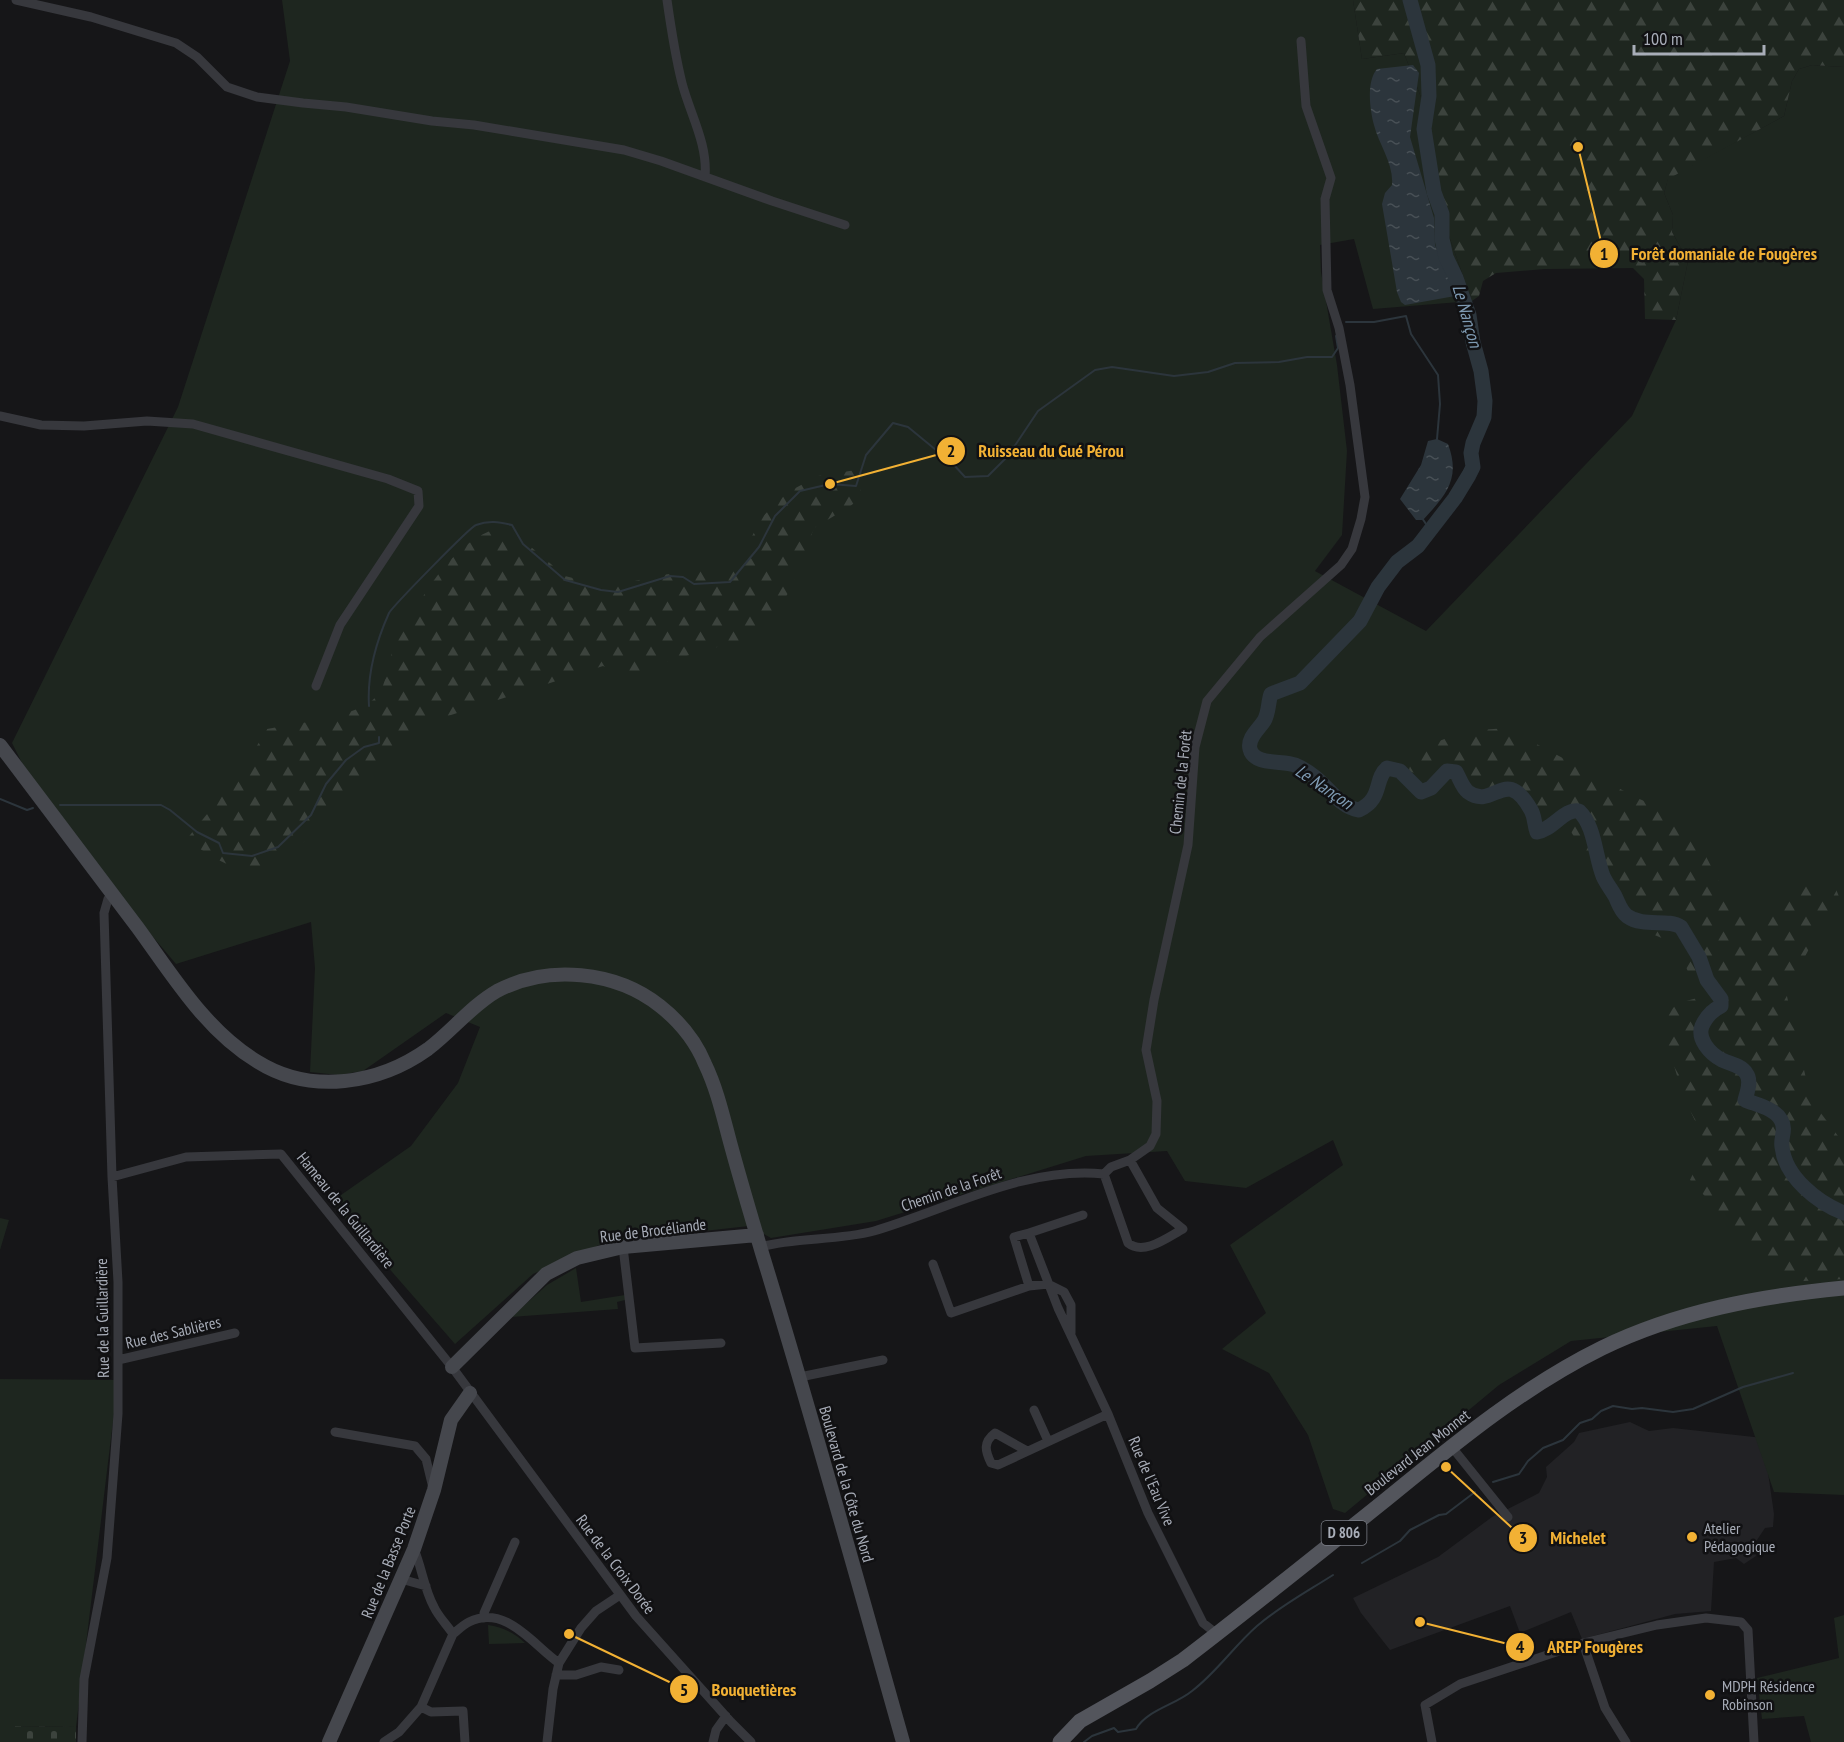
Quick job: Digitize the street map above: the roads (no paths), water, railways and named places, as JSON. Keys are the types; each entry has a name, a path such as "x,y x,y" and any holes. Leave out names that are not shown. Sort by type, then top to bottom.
{"main road":[{"name":"Boulevard de la Côte du Nord","path":"0,745 200,1011 240,1051 263,1066 309,1080 334,1082 381,1074 429,1048 476,1006 499,991 526,980 554,975 579,975 628,986 660,1006 675,1020 690,1038 704,1061 716,1092 800,1377 903,1742"},
{"name":"Rue de Brocéliande","path":"452,1367 546,1274 577,1258 622,1247 759,1241"},
{"name":"Boulevard Jean Monnet","path":"1060,1742 1080,1721 1150,1681 1217,1634 1452,1446 1539,1382 1603,1348 1671,1321 1773,1296 1844,1288"},
{"name":"Rue de la Basse Porte","path":"329,1742 414,1549 434,1490 451,1420 470,1393"}],"street":[{"path":"16,0 91,17 176,43 197,57 227,87 257,97 474,125 624,150 844,225"},
{"path":"667,0 672,37 683,85 706,160 705,177"},
{"name":"Chemin de la Forêt","path":"759,1241 872,1232 1027,1179 1067,1173 1104,1174 1111,1167 1130,1160 1150,1146 1156,1134 1157,1101 1146,1050 1154,1000 1188,845 1195,747 1207,701 1260,637 1341,565 1352,549 1365,498 1350,386 1339,328 1327,290 1325,199 1330,178 1306,106 1301,41"},
{"path":"0,416 41,425 84,426 147,421 193,424 388,479 418,491 418,506 340,625 316,686"},
{"name":"Rue de la Guillardière","path":"82,1742 84,1679 107,1558 118,1414 118,1281 112,1177 104,913 108,898 112,894"},
{"name":"Hameau de la Guillardière","path":"112,1177 186,1157 281,1154 452,1367 470,1393"},
{"path":"1104,1174 1131,1246 1137,1249 1150,1246 1183,1229 1157,1208 1130,1160"},
{"path":"1029,1286 1014,1238 1083,1215"},
{"name":"Rue de l'Eau Vive","path":"1029,1233 1048,1284 1108,1414 1148,1513 1203,1623 1217,1634"},
{"path":"622,1247 635,1348 721,1343"},
{"path":"933,1264 951,1313 1029,1286 1048,1284"},
{"name":"Rue des Sablières","path":"118,1360 235,1333"},
{"path":"800,1377 883,1360"},
{"name":"Rue de la Croix Dorée","path":"470,1393 636,1616 751,1742"},
{"path":"1034,1410 1048,1441"},
{"path":"1027,1451 1108,1414"},
{"path":"335,1432 415,1446 426,1459 434,1490"},
{"path":"1452,1446 1508,1517"},
{"path":"484,1618 484,1613 515,1542"},
{"path":"414,1549 434,1608 453,1634"},
{"path":"401,1579 426,1586"},
{"path":"547,1742 559,1663 581,1628 596,1611 620,1595"},
{"path":"384,1742 399,1732 421,1707 453,1634 469,1622 484,1618 505,1621 516,1626 559,1663"},
{"path":"1432,1742 1425,1705 1460,1684 1582,1643 1657,1625 1706,1618 1741,1622 1748,1630 1754,1742"},
{"path":"1582,1643 1605,1708 1626,1742"},
{"path":"556,1675 576,1675 601,1667 620,1670"},
{"path":"421,1707 431,1712 464,1711 465,1742"},
{"path":"713,1742 716,1730 726,1716"}],"water":[{"path":"1413,65 1419,73 1410,137 1434,218 1435,245 1455,296 1405,305 1401,302 1397,292 1382,204 1385,193 1392,185 1391,170 1374,125 1370,88 1377,69"},
{"path":"1437,439 1448,444 1452,456 1452,477 1444,494 1423,520 1416,520 1400,499 1421,465 1428,441"}],"waterway":[{"name":"Le Nançon","path":"1410,0 1428,65 1429,96 1424,129 1434,192 1442,214 1442,239 1446,257 1469,315 1481,371 1485,401 1484,417 1473,443 1471,453 1473,467 1455,498 1418,546 1397,562 1378,587 1360,621 1300,683 1271,694 1266,718 1252,737 1250,749 1257,758 1295,765 1303,769 1340,801 1359,810 1372,800 1387,768 1400,771 1421,792 1431,788 1447,771 1456,772 1466,790 1477,796 1485,796 1506,789 1514,790 1531,810 1537,832 1568,813 1579,811 1592,833 1603,876 1627,916 1641,922 1669,923 1681,927 1699,957 1707,980 1721,999 1721,1006 1710,1014 1702,1026 1701,1036 1706,1046 1717,1057 1744,1070 1749,1083 1745,1100 1770,1110 1781,1120 1784,1158 1789,1169 1804,1188 1824,1203 1844,1213"},
{"path":"1346,322 1374,322 1406,316 1411,334 1438,375 1440,404 1437,439"},
{"path":"369,706 369,682 373,659 389,613 476,525 485,522 512,525 523,544 565,580 601,590 618,592 670,576 683,577 694,584 730,582 759,547 775,516 800,491 830,484 856,486 866,455 893,423 908,427 953,464 965,477 988,476 1008,456 1038,411 1095,370 1112,367 1174,376 1208,372 1235,363 1332,357 1338,348 1336,336"},
{"path":"1422,518 1430,530"},
{"path":"60,805 161,805 197,832 219,843 223,853 252,856 278,847 311,815 326,784 346,760 364,747 379,743 379,737"},
{"path":"0,799 27,810 33,808"},
{"path":"1493,1482 1519,1474 1528,1461 1543,1448 1563,1440 1580,1423 1592,1419 1601,1411 1613,1406 1673,1412 1693,1409 1743,1387 1793,1373"},
{"path":"1362,1563 1400,1541 1410,1530 1439,1515 1446,1514 1475,1492"},
{"path":"1084,1742 1092,1736 1114,1728 1118,1732 1136,1729 1154,1712 1185,1696 1201,1684 1266,1619 1333,1575"}],"place":[{"name":"Forêt domaniale de Fougères","path":"1578,147"},
{"name":"Ruisseau du Gué Pérou","path":"830,484"},
{"name":"Michelet","path":"1446,1467"},
{"name":"Atelier Pédagogique","path":"1692,1537"},
{"name":"AREP Fougères","path":"1420,1622"},
{"name":"Bouquetières","path":"569,1634"},
{"name":"MDPH Résidence Robinson","path":"1710,1695"}]}
